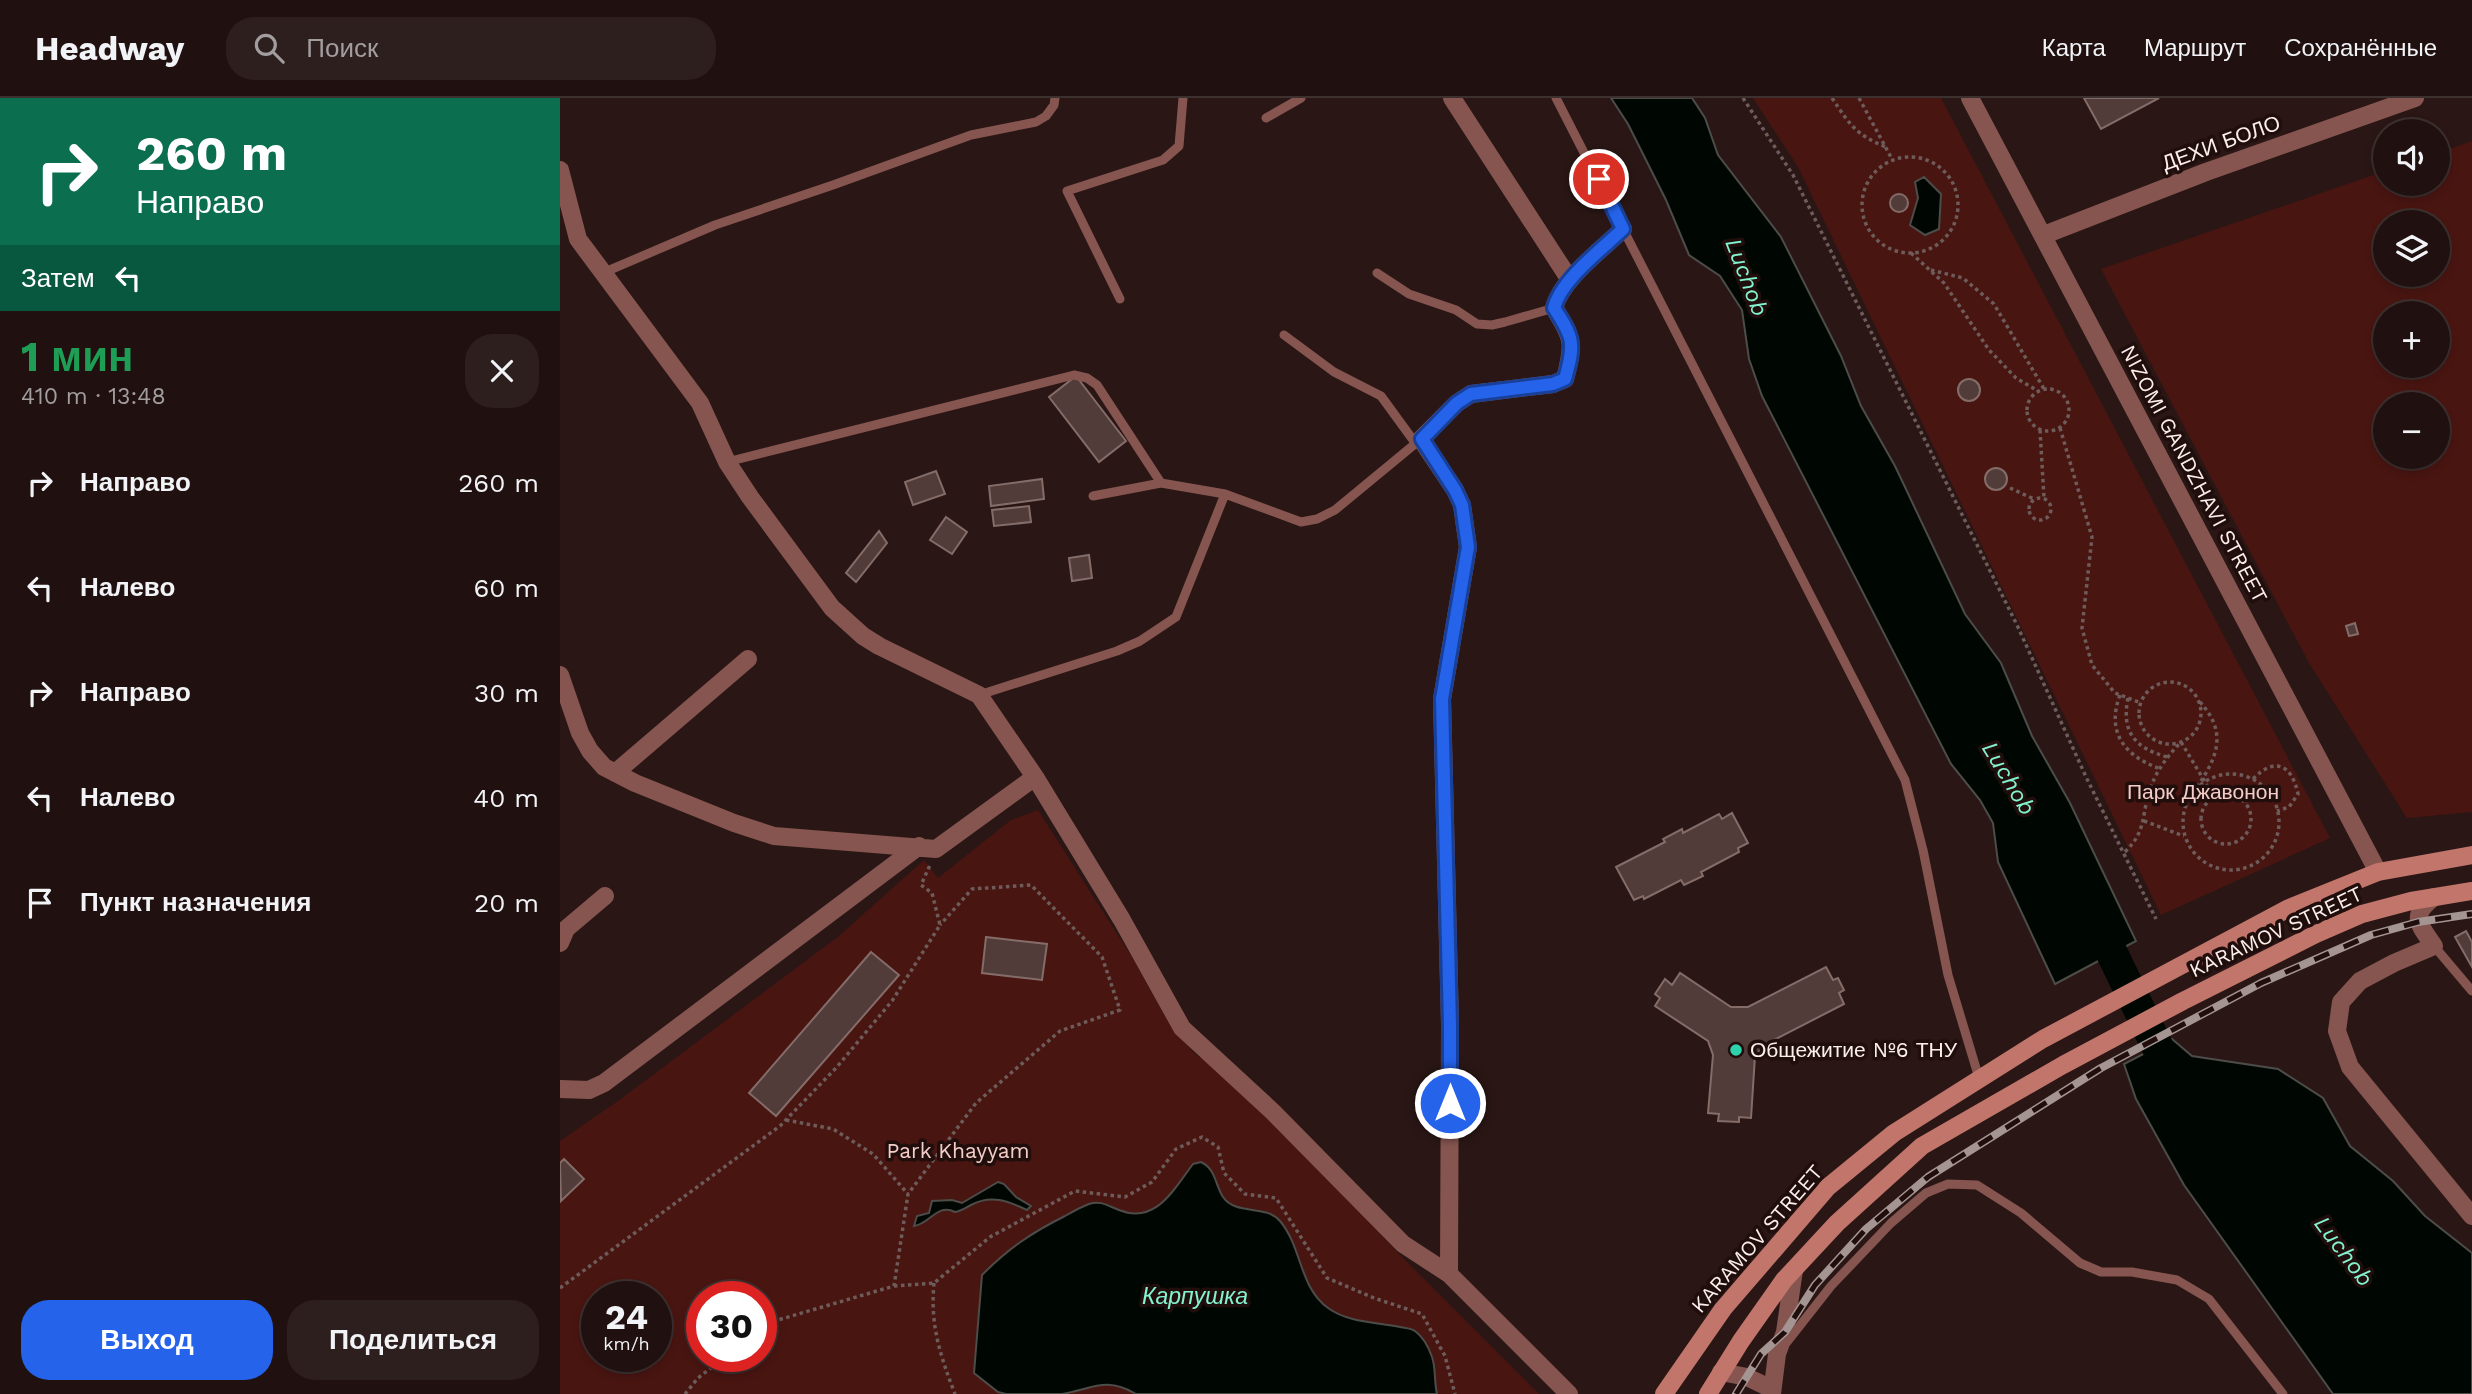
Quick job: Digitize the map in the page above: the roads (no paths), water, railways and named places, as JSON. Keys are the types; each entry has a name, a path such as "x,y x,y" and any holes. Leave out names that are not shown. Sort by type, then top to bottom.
{"main road":[{"name":"KARAMOV STREET","path":"1664,1394 1723,1309 1828,1187 1894,1133 2043,1039 2289,908 2378,872 2472,855"},
{"name":"KARAMOV STREET","path":"1794,1270 1837,1223 1922,1146 2063,1065 2183,1001 2362,914 2472,891"},
{"path":"1708,1394 1784,1280 1794,1270"}],"street":[{"path":"1452,98 1570,281"},
{"name":"NIZOMI GANDZHAVI STREET","path":"1970,98 2378,872"},
{"name":"ДЕХИ БОЛО","path":"2044,236 2206,172 2415,98"},
{"path":"560,170 578,239 700,403 727,462 832,608 863,636 879,646 979,695 1035,777 1122,920 1182,1028 1273,1112 1403,1244 1450,1274 1569,1394"},
{"path":"1450,1274 1450,1025 1442,699 1468,547 1462,505 1455,490 1419,442 1457,403 1471,394 1553,384 1565,379 1572,345 1568,329 1554,308 1556,300 1570,281 1623,229"},
{"path":"615,773 748,659"},
{"path":"560,675 580,733 590,751 604,766 635,783 734,823 774,835 928,847"},
{"path":"560,1089 589,1090 604,1083 928,847 1035,777"},
{"path":"560,943 566,929 605,896"},
{"path":"2434,897 2423,906 2418,922 2434,946 2360,981 2341,1002 2337,1031 2350,1067 2472,1216"},
{"path":"1721,1372 1747,1377 1772,1391 1777,1354 1785,1332 1794,1270"}],"lane":[{"path":"605,272 715,225 971,135 1036,122 1046,116 1054,105 1055,98"},
{"path":"1120,299 1067,191 1163,160 1178,146 1183,98"},
{"path":"1266,118 1301,98"},
{"path":"1556,98 1905,779 1923,850 1948,975 1979,1078"},
{"path":"1377,273 1409,294 1456,310 1477,324 1492,325 1554,308"},
{"path":"1093,496 1161,483 1225,494 1301,522 1317,519 1335,510 1419,442 1381,396 1334,372 1283,335"},
{"path":"727,462 1074,376 1087,378 1097,385 1161,483"},
{"path":"979,695 1117,651 1140,641 1176,617 1225,494"},
{"path":"2434,946 2472,991"},
{"path":"1777,1354 1831,1286 1900,1215 1926,1193 1948,1184 1977,1185 2021,1213 2080,1263 2101,1272 2132,1272 2177,1280 2209,1299 2283,1394"}],"water":[{"path":"1611,98 1692,98 1705,118 1718,155 1781,237 1841,356 1861,406 1895,466 1965,614 2001,663 2032,736 2070,803 2136,941 2055,984 1998,862 1993,823 1980,800 1951,764 1762,396 1749,359 1742,310 1720,276 1689,255 1666,200 1628,124"},
{"path":"1924,177 1941,194 1939,229 1925,235 1910,225 1918,198 1915,182"},
{"path":"2172,1039 2192,1056 2278,1069 2323,1098 2350,1146 2393,1181 2425,1216 2472,1253 2472,1394 2333,1394 2184,1185 2136,1099 2124,1064"},
{"name":"Карпушка","path":"1201,1162 1210,1169 1220,1192 1229,1203 1267,1213 1280,1221 1293,1243 1311,1289 1328,1308 1354,1319 1410,1329 1418,1333 1432,1357 1437,1394 1136,1394 1116,1386 1099,1385 1062,1394 1006,1394 998,1392 974,1373 982,1275 992,1265 1031,1235 1089,1204 1101,1203 1132,1213 1144,1213 1154,1209 1171,1193 1193,1164"},
{"path":"998,1182 1031,1206 1027,1210 1006,1202 986,1200 957,1212 943,1210 914,1226 917,1216 929,1213 932,1201 952,1200 962,1203"}],"waterway":[{"name":"Luchob","path":"2092,917 2175,1083"}],"railway":[{"path":"1736,1394 1761,1354 1785,1332 1815,1285 1866,1229 1928,1177 2101,1068 2261,983 2371,935 2418,922 2472,914"}],"place":[{"name":"Общежитие №6 ТНУ","path":"1736,1050"}],"park label":[{"name":"Парк Джавонон","path":"2203,792"},
{"name":"Park Khayyam","path":"958,1151"}]}
